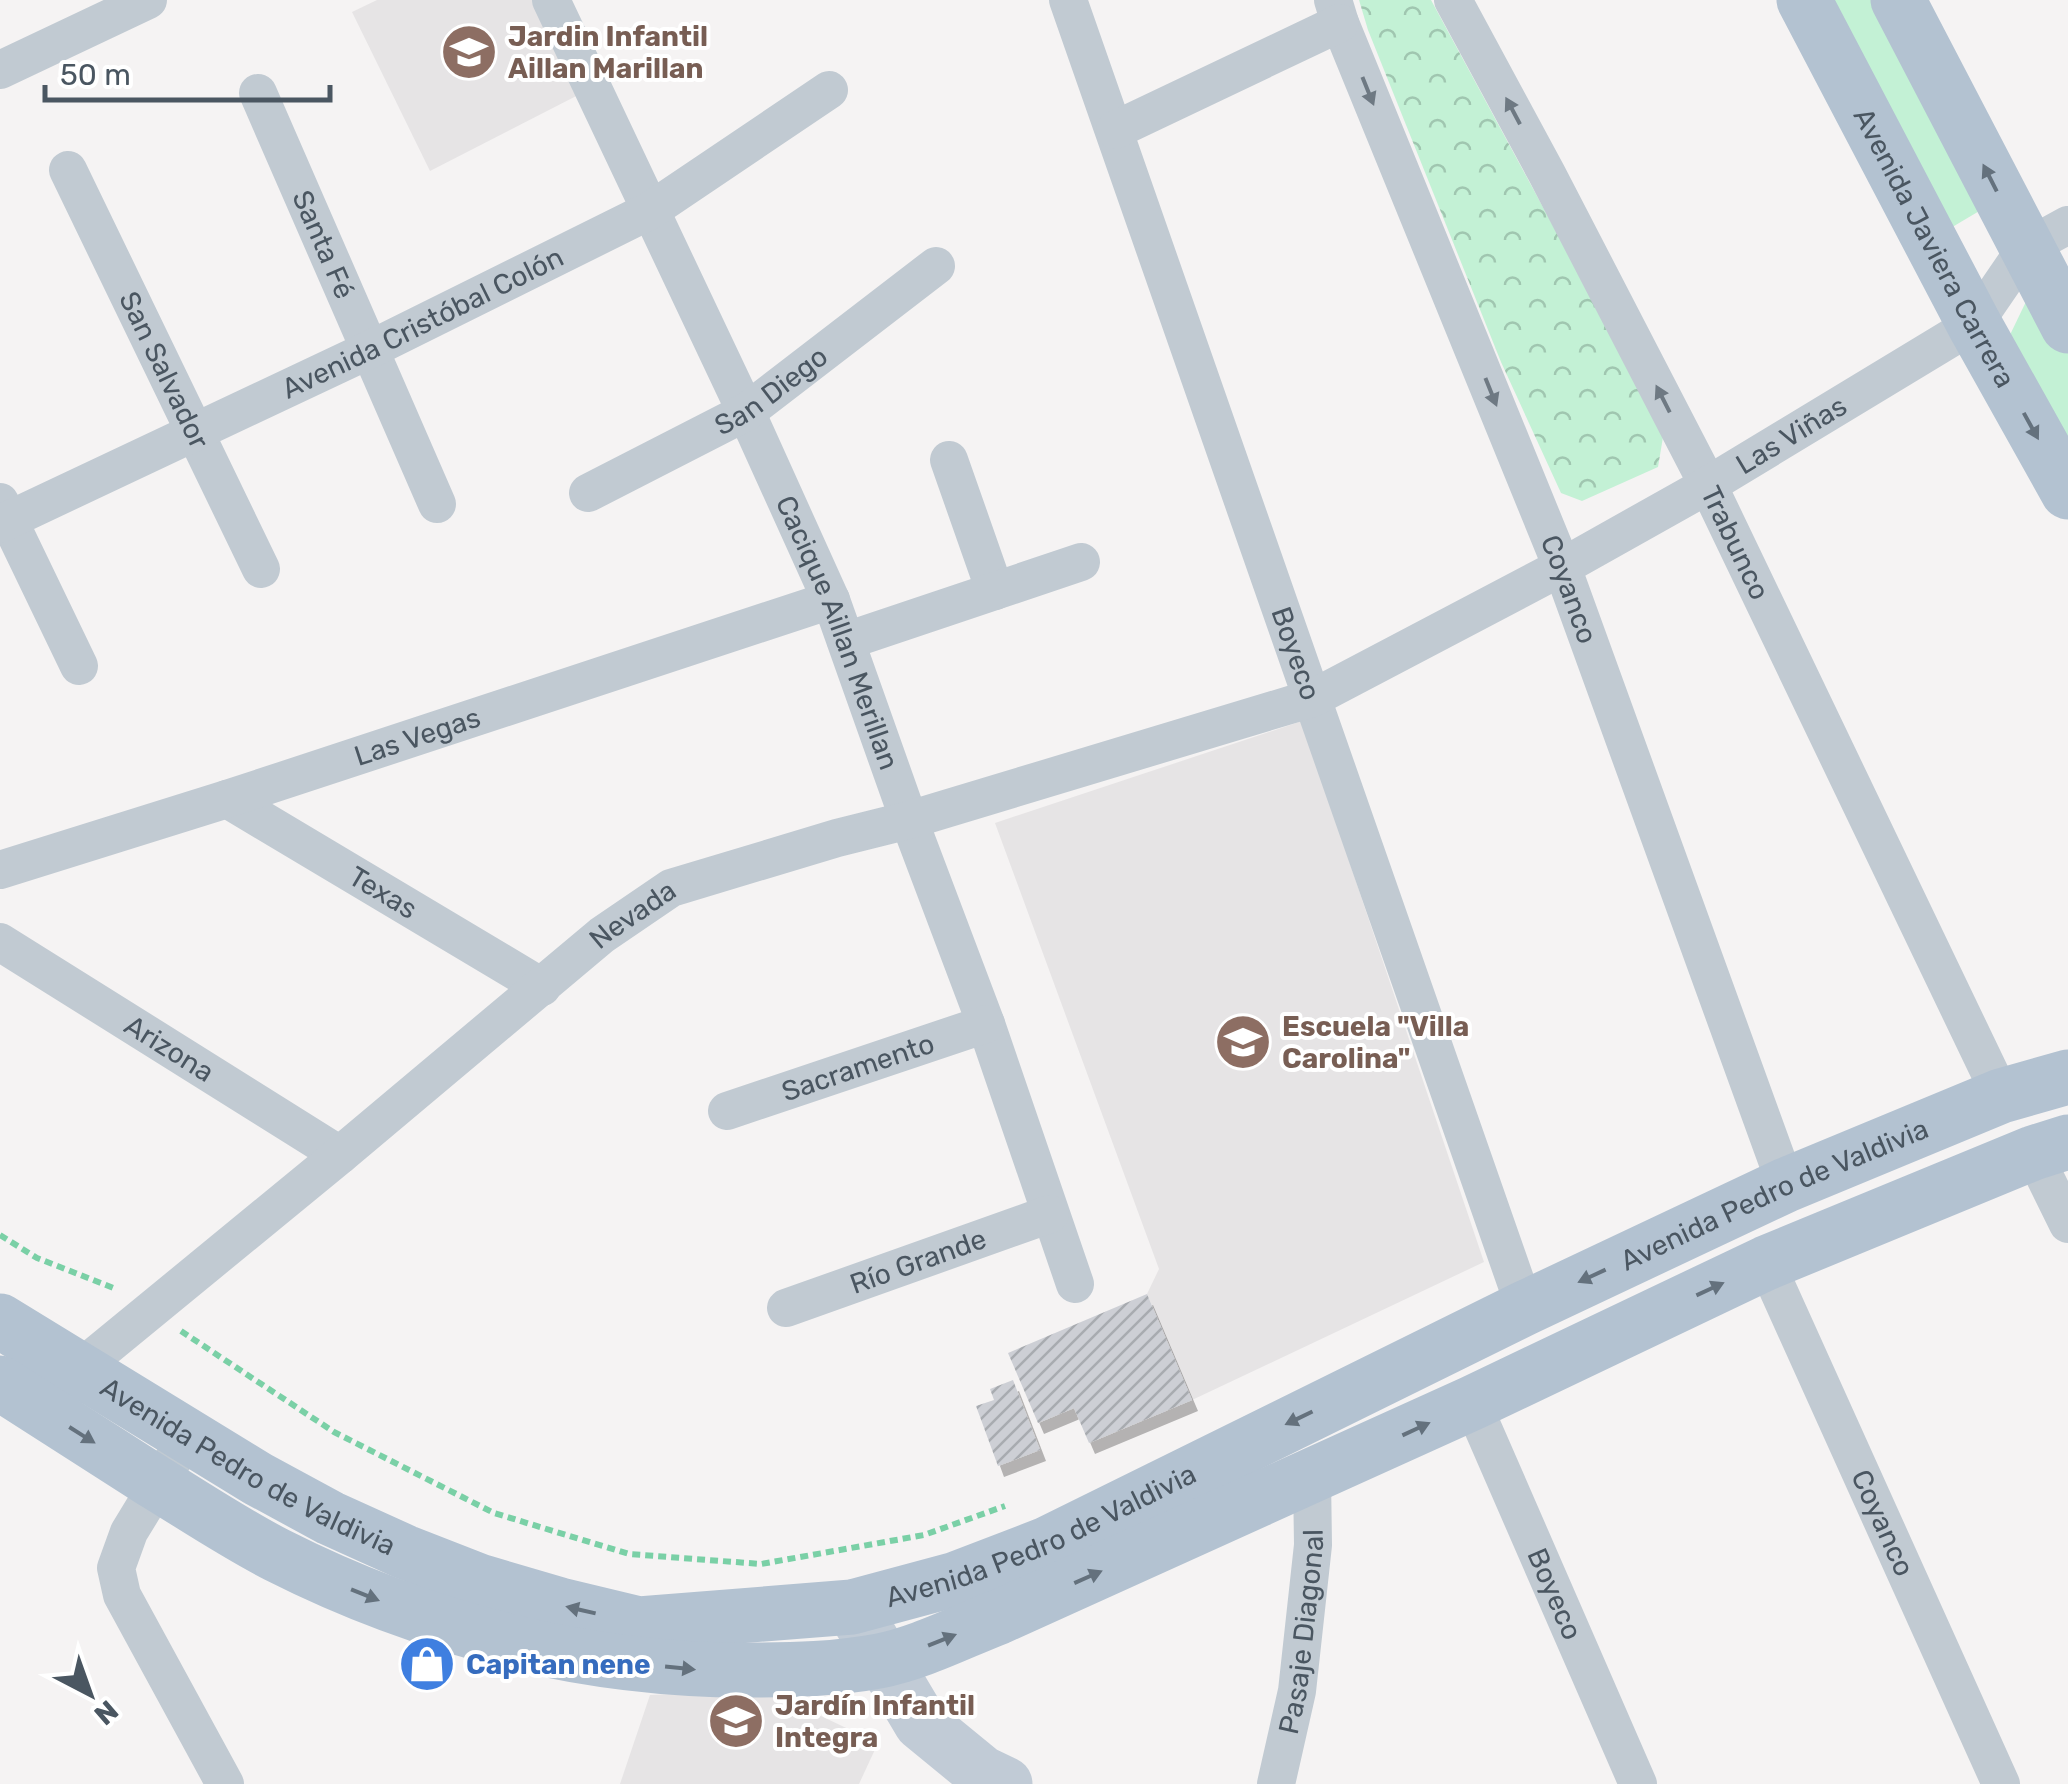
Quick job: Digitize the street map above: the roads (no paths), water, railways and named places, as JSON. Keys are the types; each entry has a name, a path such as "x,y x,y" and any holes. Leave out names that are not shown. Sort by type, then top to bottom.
{"main road":[{"name":"Avenida Javiera Carrera","path":"1804,0 1974,324 2068,492"},
{"path":"1907,3 2047,236 2068,326"},
{"name":"Avenida Pedro de Valdivia","path":"0,1321 258,1479 360,1532 482,1582 639,1624 852,1607 956,1579 1046,1544 1525,1308 1786,1185 2001,1096 2068,1076"},
{"name":"Avenida Pedro de Valdivia","path":"0,1383 260,1546 337,1584 400,1608 464,1630 620,1662 699,1670 824,1670 883,1660 1000,1616 1312,1477 1766,1263 2050,1147"}],"street":[{"path":"0,70 148,0"},
{"name":"Cacique Aillan Merillan","path":"550,0 746,412 830,600 986,1024 1075,1284"},
{"name":"Boyeco","path":"1068,0 1525,1308"},
{"name":"Trabunco","path":"1453,0 1708,486 2001,1096"},
{"path":"1115,130 1336,12"},
{"name":"Coyanco","path":"1336,12 1562,567 1786,1185"},
{"name":"Avenida Cristóbal Colón","path":"3,515 370,350 651,210 829,90"},
{"name":"Santa Fé","path":"258,93 437,504"},
{"name":"San Salvador","path":"68,170 261,569"},
{"name":"Las Viñas","path":"1313,698 1708,486 1974,324 2047,236"},
{"name":"San Diego","path":"588,493 746,412 936,266"},
{"path":"949,460 996,591"},
{"path":"3,515 79,666"},
{"path":"846,640 1081,562"},
{"name":"Las Vegas","path":"0,870 227,800 830,600"},
{"name":"Nevada","path":"78,1370 602,935 671,888 1313,698"},
{"name":"Texas","path":"227,800 542,987"},
{"name":"Arizona","path":"0,942 340,1155"},
{"name":"Sacramento","path":"726,1110 986,1024"},
{"path":"2050,1147 2068,1224"},
{"name":"Río Grande","path":"786,1308 1050,1214"},
{"name":"Coyanco","path":"1766,1263 2001,1784"},
{"name":"Boyeco","path":"1472,1403 1638,1784"},
{"path":"188,1435 129,1532 116,1568 122,1595 225,1784"},
{"name":"Pasaje Diagonal","path":"1276,1784 1297,1691 1313,1546 1312,1477"},
{"path":"852,1607 921,1724 982,1773 1004,1784"}],"place":[{"name":"Jardin Infantil Aillan Marillan","path":"469,52"},
{"name":"Escuela \"Villa Carolina\"","path":"1243,1042"},
{"name":"Capitan nene","path":"427,1664"},
{"name":"Jardín Infantil Integra","path":"736,1721"}]}
